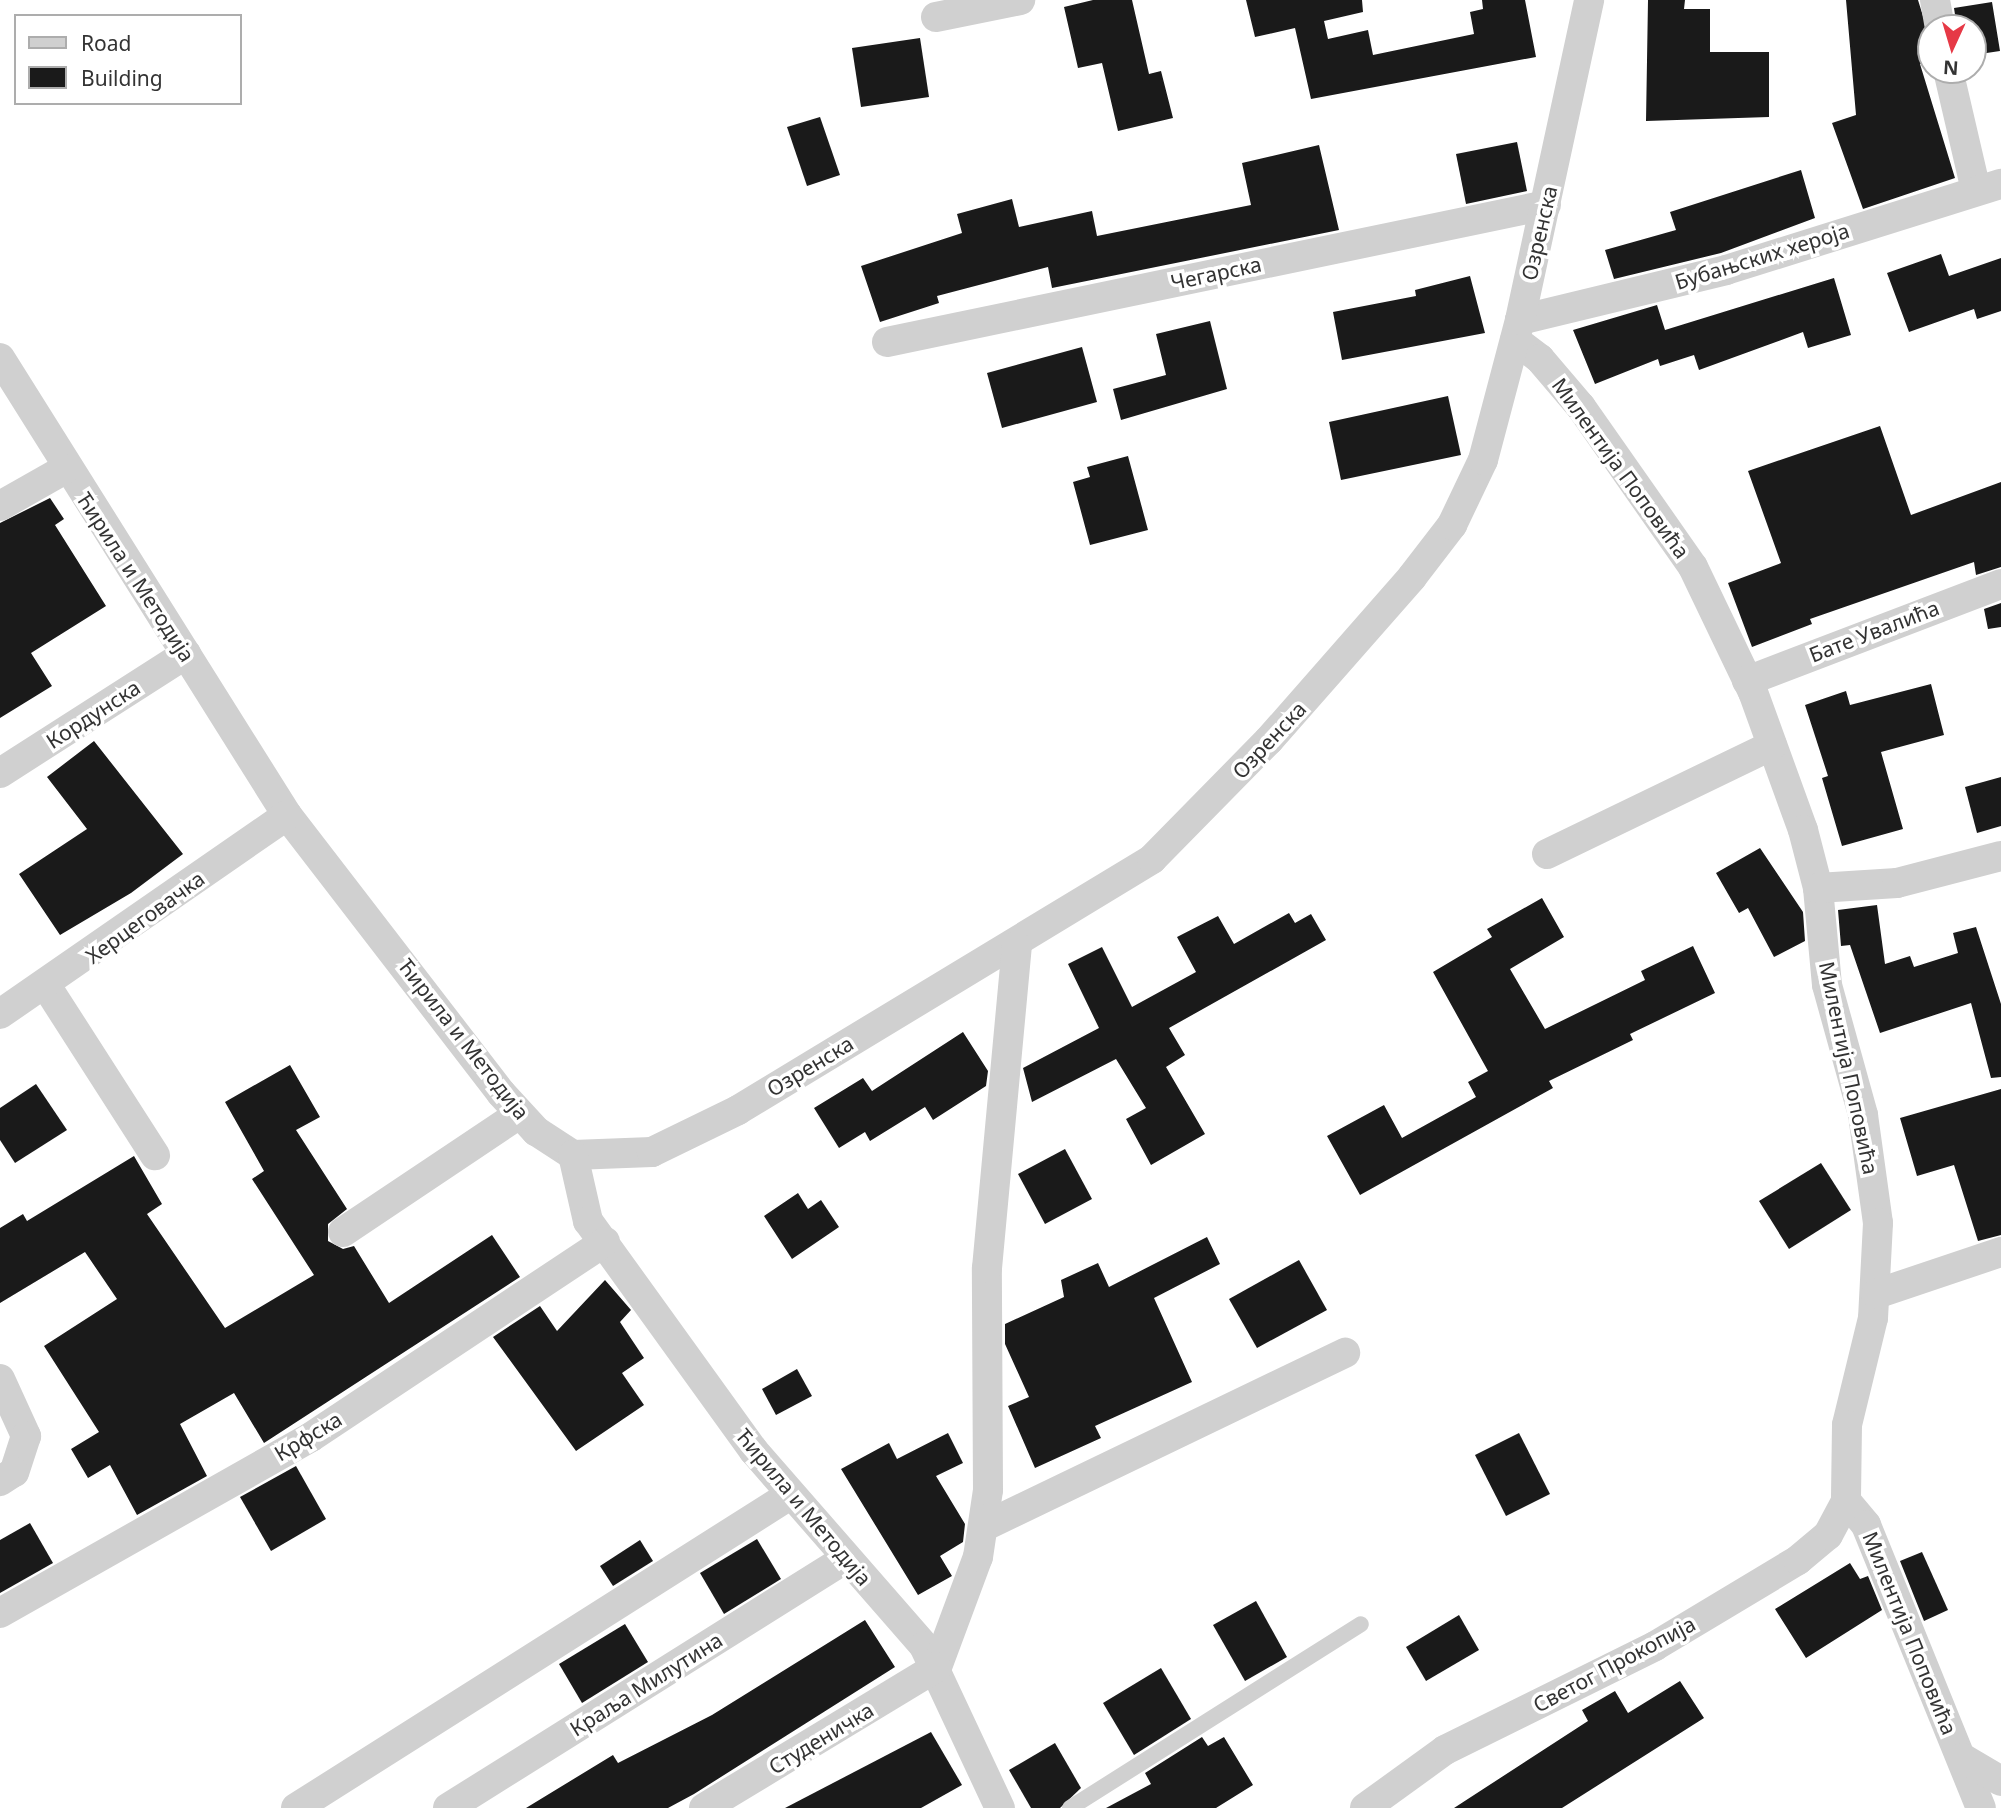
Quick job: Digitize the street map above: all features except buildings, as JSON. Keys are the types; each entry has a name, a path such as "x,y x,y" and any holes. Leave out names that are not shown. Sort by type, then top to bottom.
{"street":[{"path":"936,17 1020,0"},
{"name":"Озренска","path":"573,1155 628,1157 673,1143 1017,946 1152,859 1269,740 1412,577 1468,498 1518,330 1589,0"},
{"path":"1953,84 1989,187"},
{"name":"Бубањских хероја","path":"1518,330 1726,270 1989,187"},
{"name":"Чегарска","path":"887,342 1546,205"},
{"name":"Милентија Поповића","path":"1518,330 1581,407 1659,513 1747,681 1772,745 1818,888 1827,985 1874,1174 1876,1294 1847,1424 1846,1501 1866,1525 1981,1808"},
{"name":"Ћирила и Методија","path":"0,358 65,469 287,815 519,1114 573,1155 582,1205 604,1242 790,1494 937,1667 1000,1808"},
{"path":"0,506 65,469"},
{"name":"Бате Увалића","path":"1747,681 2001,584"},
{"name":"Кордунска","path":"0,774 186,654"},
{"path":"1547,854 1772,745"},
{"name":"Херцеговачка","path":"0,1014 47,987 287,815"},
{"path":"1818,888 1897,883 2001,856"},
{"path":"937,1667 967,1594 983,1527 989,1458 988,1239 1017,946"},
{"path":"47,987 155,1156"},
{"path":"343,1232 519,1114"},
{"name":"Крфска","path":"0,1613 311,1437 604,1242"},
{"path":"1876,1294 2001,1252"},
{"path":"983,1527 1345,1353"},
{"path":"0,1379 26,1436 14,1472 0,1481"},
{"path":"296,1808 790,1494"},
{"name":"Светог Прокопија","path":"1365,1808 1445,1750 1655,1646 1798,1560 1828,1535 1846,1501"},
{"name":"Краља Милутина","path":"448,1808 844,1560"},
{"name":"Студеничка","path":"704,1808 937,1667"},
{"path":"1962,1758 2001,1781"}],"lane":[{"path":"1070,1808 1361,1624"}]}
